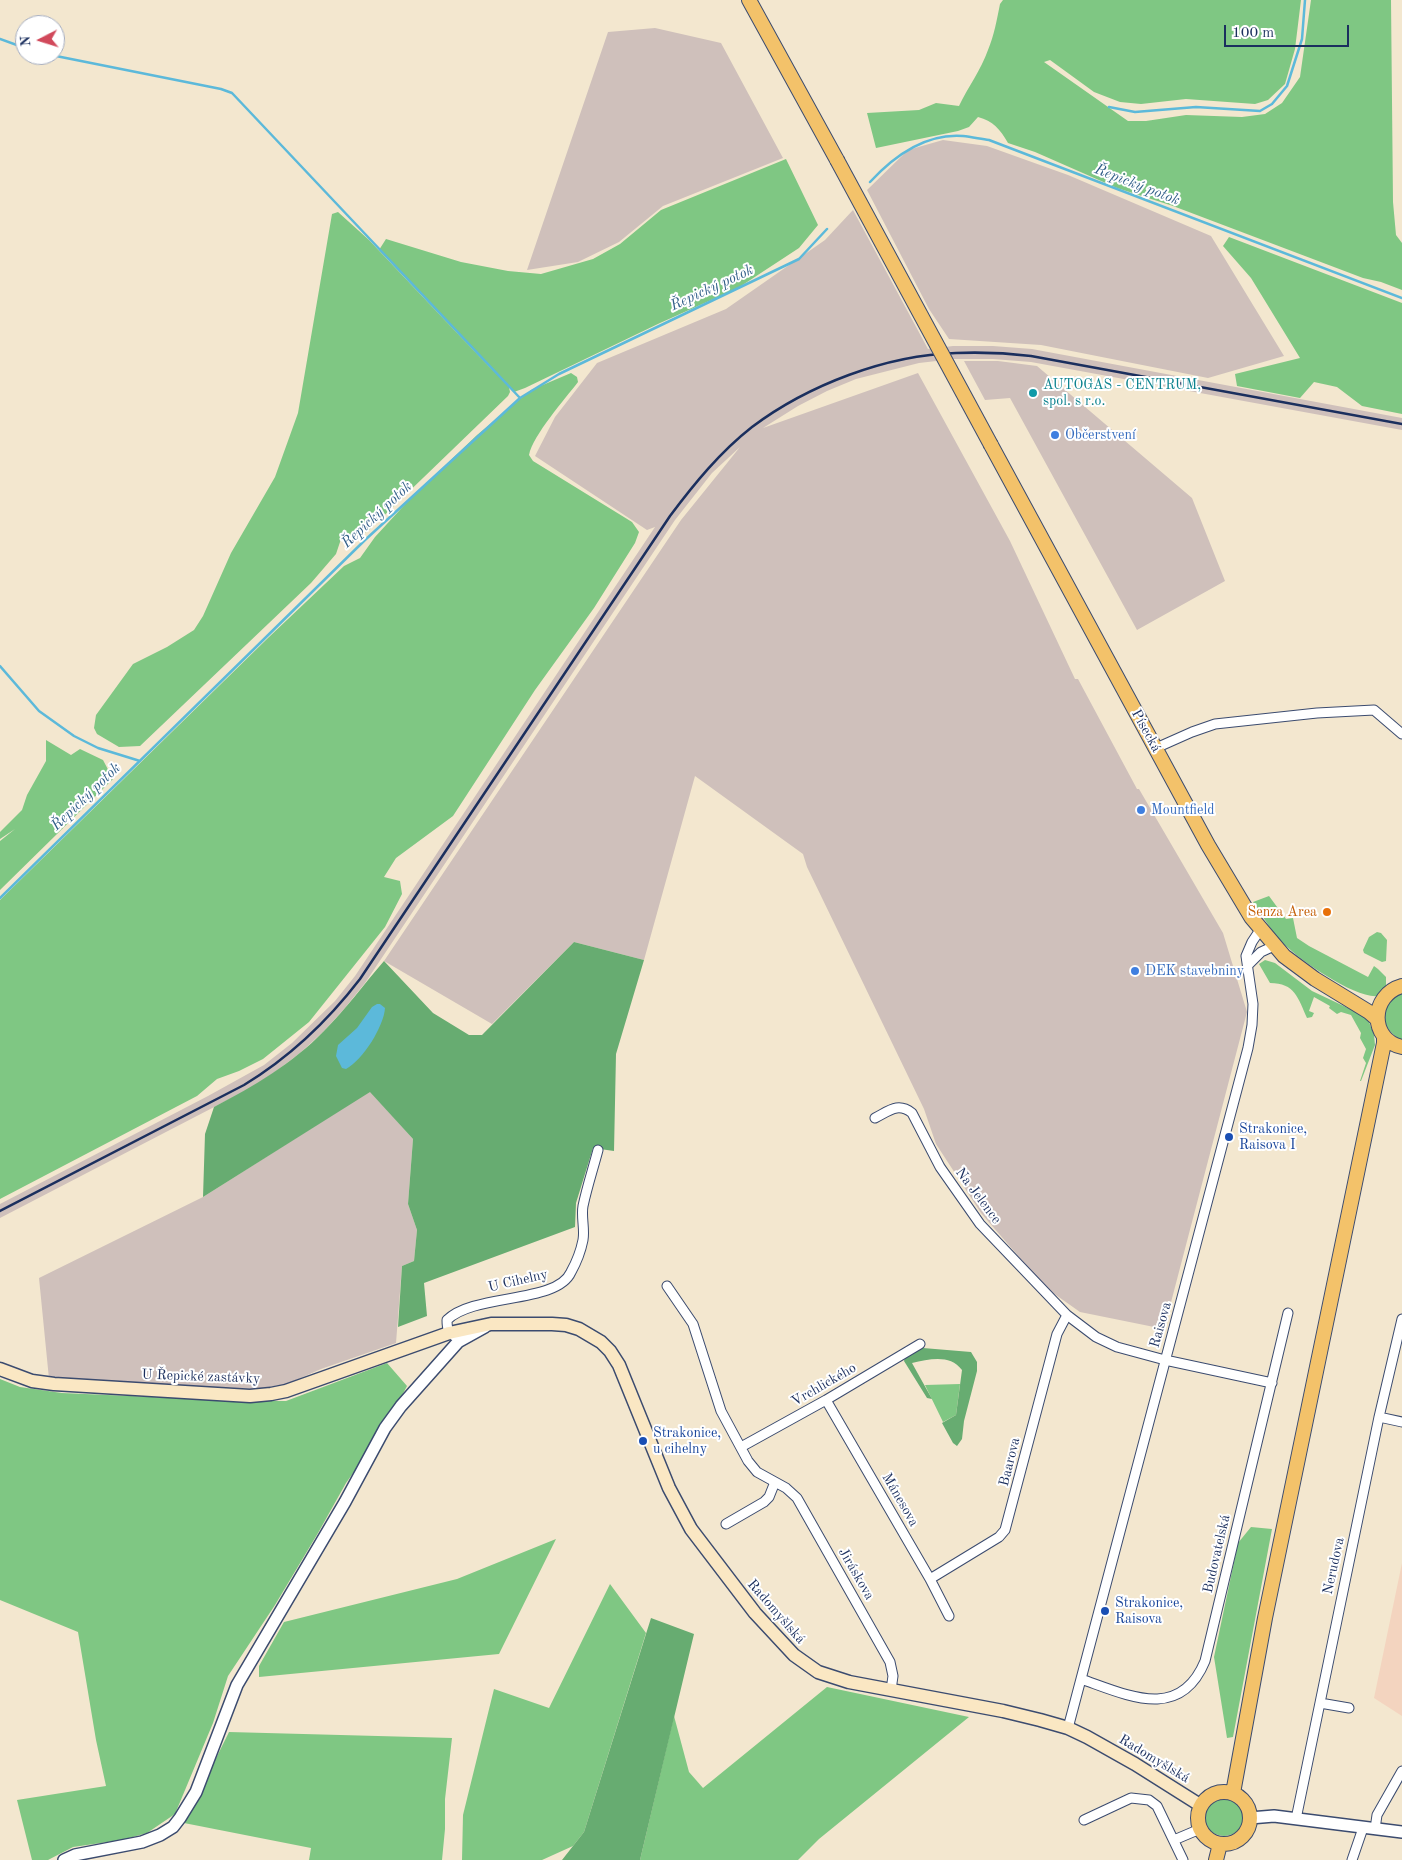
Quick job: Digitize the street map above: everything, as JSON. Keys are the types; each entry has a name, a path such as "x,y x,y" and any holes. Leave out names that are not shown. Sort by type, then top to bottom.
{"main road":[{"name":"Písecká","path":"749,0 991,444 1161,746 1223,872 1260,930 1274,946 1300,969 1369,1012 1377,1019"},
{"path":"1233,1793 1252,1681 1384,1043 1384,1036 1377,1019 1383,998 1392,990 1402,986"},
{"name":"Písecká","path":"1334,990 1366,1000 1383,998"},
{"path":"1384,1036 1390,1042 1402,1048"},
{"path":"1374,1087 1390,1055 1393,1051 1402,1048"},
{"name":"Radomyšlská","path":"454,1338 491,1324 518,1323 566,1325 579,1329 601,1342 610,1351 619,1365 669,1488 692,1529 756,1613 794,1655 818,1672 848,1682 1030,1717 1068,1728 1115,1752 1200,1805"},
{"name":"U Řepické zastávky","path":"0,1369 32,1381 54,1384 250,1396 271,1394 454,1338"},
{"path":"1218,1792 1233,1793 1239,1796 1247,1805 1250,1818 1249,1825 1241,1838 1235,1842 1220,1844 1208,1839 1200,1829 1197,1817 1200,1805 1211,1794 1218,1792"},
{"path":"1216,1860 1220,1844"}],"street":[{"name":"Písecká","path":"1161,746 1215,724 1317,713 1374,710 1402,734"},
{"name":"Raisova","path":"1068,1728 1248,1048 1253,1004 1246,956 1248,949 1260,930"},
{"path":"1248,965 1262,952 1274,946"},
{"name":"Na Jelence","path":"875,1118 896,1107 905,1108 912,1112 940,1167 980,1224 1067,1315 1083,1328 1117,1347 1165,1360 1272,1383"},
{"name":"U Cihelny","path":"454,1338 447,1320 454,1312 477,1305 548,1290 564,1284 571,1274 583,1240 582,1208 598,1150"},
{"name":"Jiráskova","path":"667,1286 693,1324 721,1411 752,1467 786,1488 797,1498 890,1662 893,1676 891,1690"},
{"name":"Budovatelská","path":"1081,1679 1139,1698 1152,1700 1178,1694 1199,1674 1205,1661 1288,1313"},
{"name":"Baarova","path":"930,1579 999,1537 1005,1530 1057,1334 1067,1315"},
{"name":"Nerudova","path":"1296,1819 1379,1417 1402,1320"},
{"path":"64,1860 75,1855 142,1842 160,1836 173,1827 180,1818 196,1792 237,1685 340,1510 385,1428 454,1338"},
{"name":"Vrchlického","path":"741,1447 826,1400 920,1344"},
{"name":"Mánesova","path":"826,1400 930,1579 949,1616"},
{"path":"1379,1417 1402,1422"},
{"path":"726,1524 764,1502 769,1497 776,1482"},
{"path":"1320,1703 1349,1708"},
{"path":"1352,1860 1402,1771"},
{"path":"1084,1820 1131,1798 1149,1800 1157,1806 1183,1860"},
{"path":"1250,1818 1274,1816 1402,1832"},
{"path":"1174,1840 1200,1829"}],"shaded area":[{"path":"655,28 721,43 783,158 663,206 619,242 578,262 527,270 608,32"},
{"path":"943,140 987,146 1068,175 1211,236 1284,356 1208,378 1041,345 949,339 929,309 867,190 908,150"},
{"path":"853,210 928,349 953,346 993,346 1032,349 1402,418 1402,430 1031,362 993,359 954,359 919,363 856,379 798,406 763,428 918,373 1010,541 1075,679 1078,679 1137,789 1139,789 1223,933 1247,1012 1164,1329 1080,1312 1046,1288 981,1213 936,1144 924,1109 807,867 803,854 695,776 644,960 574,942 492,1024 384,961 681,520 740,447 712,473 675,520 365,983 323,1032 300,1053 247,1090 0,1218 0,1204 264,1065 292,1043 335,1001 355,976 655,527 647,530 535,456 555,417 597,363 726,309 825,240"},
{"path":"964,361 998,361 1037,366 1192,498 1225,581 1137,630 1010,398 985,400"},
{"path":"370,1091 413,1139 408,1204 417,1230 414,1261 402,1266 396,1343 321,1369 287,1384 255,1389 49,1379 39,1278 203,1197"},
{"path":"1402,1563 1402,1716 1374,1698"}],"green space":[{"path":"1003,0 1301,0 1295,49 1285,84 1268,100 1255,104 1186,99 1141,104 1120,102 1094,92 1050,60 1044,62 1128,121 1146,121 1186,115 1242,117 1265,114 1282,103 1300,77 1311,0 1391,0 1393,202 1396,235 1402,243 1402,290 1363,278 1173,206 1117,188 1035,152 1008,143 996,126 978,117 969,127 958,131 876,148 867,113 919,110 936,103 959,106 990,45 1000,4"},
{"path":"786,159 818,225 799,248 738,288 525,388 514,392 509,387 510,392 508,396 367,532 342,536 336,554 311,583 140,746 119,747 97,734 94,728 96,715 133,664 167,647 194,630 203,616 231,553 275,477 298,413 332,214 338,212 369,240 505,384 379,250 386,239 461,262 508,271 541,274 593,259 620,244 661,210"},
{"path":"1229,237 1402,303 1402,414 1362,406 1337,387 1314,382 1300,398 1237,386 1235,374 1300,358 1251,278 1223,246"},
{"path":"571,373 577,377 578,382 543,428 529,455 533,461 632,522 639,532 635,543 594,608 535,690 453,816 396,858 384,877 400,881 402,894 385,927 309,1022 263,1059 217,1079 197,1096 0,1199 0,900 269,637 344,566 360,558 375,537 409,500 477,435 531,390"},
{"path":"46,740 71,755 80,749 103,760 113,779 0,890 0,841 15,829 0,839 0,832 22,810 27,795 46,761"},
{"path":"1269,896 1286,919 1293,918 1297,938 1368,977 1374,966 1386,977 1386,989 1378,996 1356,992 1329,978 1293,952 1276,935 1253,902"},
{"path":"1377,932 1381,933 1387,940 1386,961 1382,962 1364,953 1363,950 1369,937"},
{"path":"574,942 644,960 616,1054 614,1151 593,1148 576,1203 575,1227 424,1283 427,1316 398,1327 402,1266 414,1261 417,1230 408,1204 413,1139 370,1092 203,1197 205,1134 214,1107 272,1074 312,1043 340,1014 384,961 433,1013 469,1035 482,1035"},
{"path":"1265,960 1275,963 1312,991 1367,1017 1374,1035 1375,1045 1361,1081 1366,1063 1363,1058 1366,1049 1360,1038 1361,1033 1351,1015 1341,1012 1337,1014 1329,1008 1330,1006 1314,997 1309,1011 1314,1013 1312,1017 1307,1018 1298,998 1290,989 1270,983 1259,964"},
{"path":"1402,992 1402,1040 1392,1034 1384,1019 1384,1013 1390,1001"},
{"path":"923,1348 971,1352 977,1362 977,1371 964,1421 962,1439 957,1446 953,1443 942,1423 956,1415 962,1370 952,1362 939,1359 912,1363 932,1399 927,1398 904,1361 905,1357"},
{"path":"387,1363 407,1386 385,1428 346,1483 275,1605 228,1676 213,1723 175,1814 147,1833 122,1840 73,1847 48,1860 32,1860 17,1800 106,1786 96,1740 78,1632 0,1600 0,1379 20,1387 62,1393 286,1401"},
{"path":"960,1384 956,1415 943,1422 925,1385"},
{"path":"1251,1527 1272,1529 1233,1737 1227,1738 1214,1657 1238,1543"},
{"path":"556,1539 499,1654 259,1677 259,1666 284,1622 457,1579"},
{"path":"610,1584 646,1633 584,1832 573,1846 542,1860 462,1860 463,1815 494,1689 549,1708"},
{"path":"651,1618 694,1634 640,1860 562,1860 584,1832"},
{"path":"827,1687 969,1717 819,1839 798,1860 640,1860 674,1716 689,1772 703,1788"},
{"path":"229,1732 452,1738 445,1799 442,1860 309,1860 311,1848 184,1823"},
{"path":"1224,1798 1238,1803 1243,1817 1238,1831 1224,1836 1210,1831 1205,1817 1210,1803"}],"water":[{"path":"377,1004 385,1008 377,1033 353,1065 346,1069 342,1068 336,1056 338,1045 357,1028 372,1007"}],"waterway":[{"path":"1109,107 1135,112 1196,107 1260,111 1272,104 1287,86 1302,39 1305,0"},
{"path":"0,39 15,44"},
{"path":"65,58 221,89 232,93 520,398"},
{"name":"Řepický potok","path":"870,182 889,163 923,142 949,136 989,140 1402,298"},
{"name":"Řepický potok","path":"0,898 365,540 520,398 559,374 799,259 827,229"},
{"path":"0,666 39,711 74,736 98,748 140,761"}],"railway":[{"path":"0,1211 244,1085 277,1063 321,1024 360,979 679,504 708,469 740,437 774,412 798,398 849,375 875,366 929,355 994,353 1031,356 1402,424"}],"place":[{"name":"AUTOGAS - CENTRUM, spol. s r.o.","path":"1033,393"},
{"name":"Občerstvení","path":"1055,435"},
{"name":"Mountfield","path":"1141,810"},
{"name":"Senza Area","path":"1327,912"},
{"name":"DEK stavebniny","path":"1135,971"},
{"name":"Strakonice, Raisova I","path":"1229,1137"},
{"name":"Strakonice, u cihelny","path":"643,1441"},
{"name":"Strakonice, Raisova","path":"1105,1611"}]}
